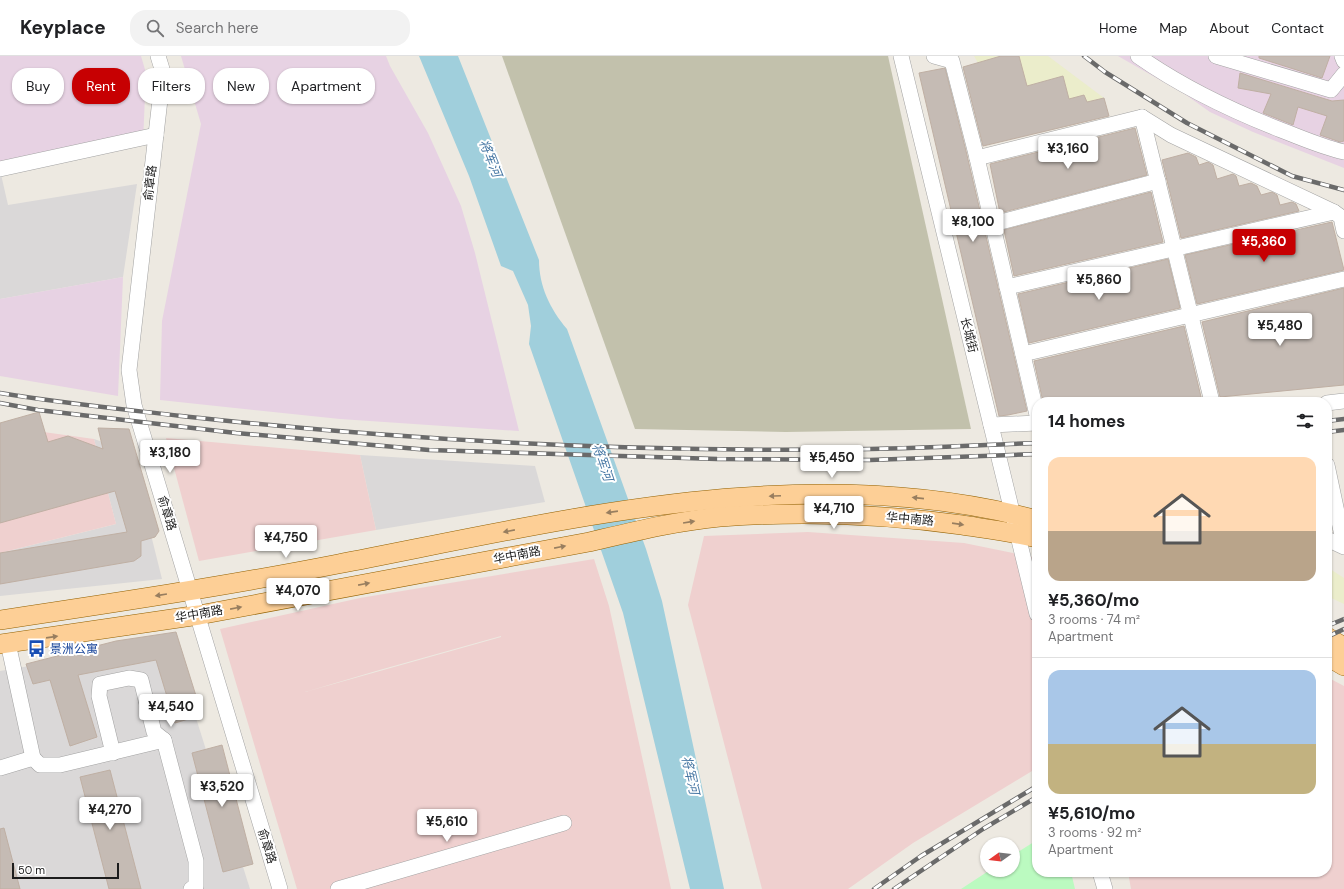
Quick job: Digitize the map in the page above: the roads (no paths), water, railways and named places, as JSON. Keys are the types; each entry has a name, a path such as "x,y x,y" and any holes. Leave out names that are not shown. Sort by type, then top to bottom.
{"main road":[{"name":"华中南路","path":"0,620 262,579 575,518 713,499 794,495 882,494 956,502 1012,513 1032,519"},
{"name":"华中南路","path":"4,644 199,615 589,542 650,528 719,517 804,513 916,518 1017,533 1032,537"},
{"path":"1332,640 1344,647"},
{"path":"1332,659 1344,666"}],"street":[{"name":"俞章路","path":"158,56 162,69 156,135 129,370 134,405 199,615 280,889"},
{"name":"长城街","path":"901,56 1032,594"},
{"path":"934,56 952,61 993,224 1033,397"},
{"path":"1138,56 1164,74 1235,112 1324,147 1344,152"},
{"path":"1216,56 1331,90 1344,74"},
{"path":"1342,56 1344,61"},
{"path":"977,158 1142,117 1171,135 1334,212 1341,217 1344,231"},
{"path":"1142,117 1211,397"},
{"path":"0,169 156,135"},
{"path":"993,224 1158,181"},
{"path":"1007,287 1334,212"},
{"path":"1023,354 1344,279"},
{"path":"1332,403 1344,402"},
{"path":"991,425 1032,423"},
{"path":"1332,489 1344,546"},
{"path":"1332,541 1344,546"},
{"path":"4,644 33,758 40,764 60,766 164,740"},
{"path":"113,752 99,696 100,684 129,678 141,680 154,732 164,740 196,860 196,886 191,889"},
{"path":"0,768 33,758"},
{"path":"338,889 564,823"},
{"path":"1101,877 1105,889"}],"water":[{"name":"将军河","path":"419,56 458,56 539,260 543,288 555,313 567,329 646,549 662,601 724,889 690,889 623,613 529,344 531,326 528,305 513,271 501,266 469,176"}],"railway":[{"path":"1084,56 1105,72 1187,123 1292,176 1344,190"},
{"path":"0,393 90,406 267,425 525,443 611,447 784,450 891,449 1032,443"},
{"path":"0,403 38,410 236,433 429,450 717,459 870,460 1032,454"},
{"path":"1332,420 1344,419"},
{"path":"1332,431 1344,430"},
{"path":"1332,624 1344,619"},
{"path":"1332,635 1344,629"},
{"path":"874,889 921,856 1032,789"},
{"path":"894,889 983,829 1032,800"}],"place":[{"name":"景洲公寓","path":"37,649"}]}
